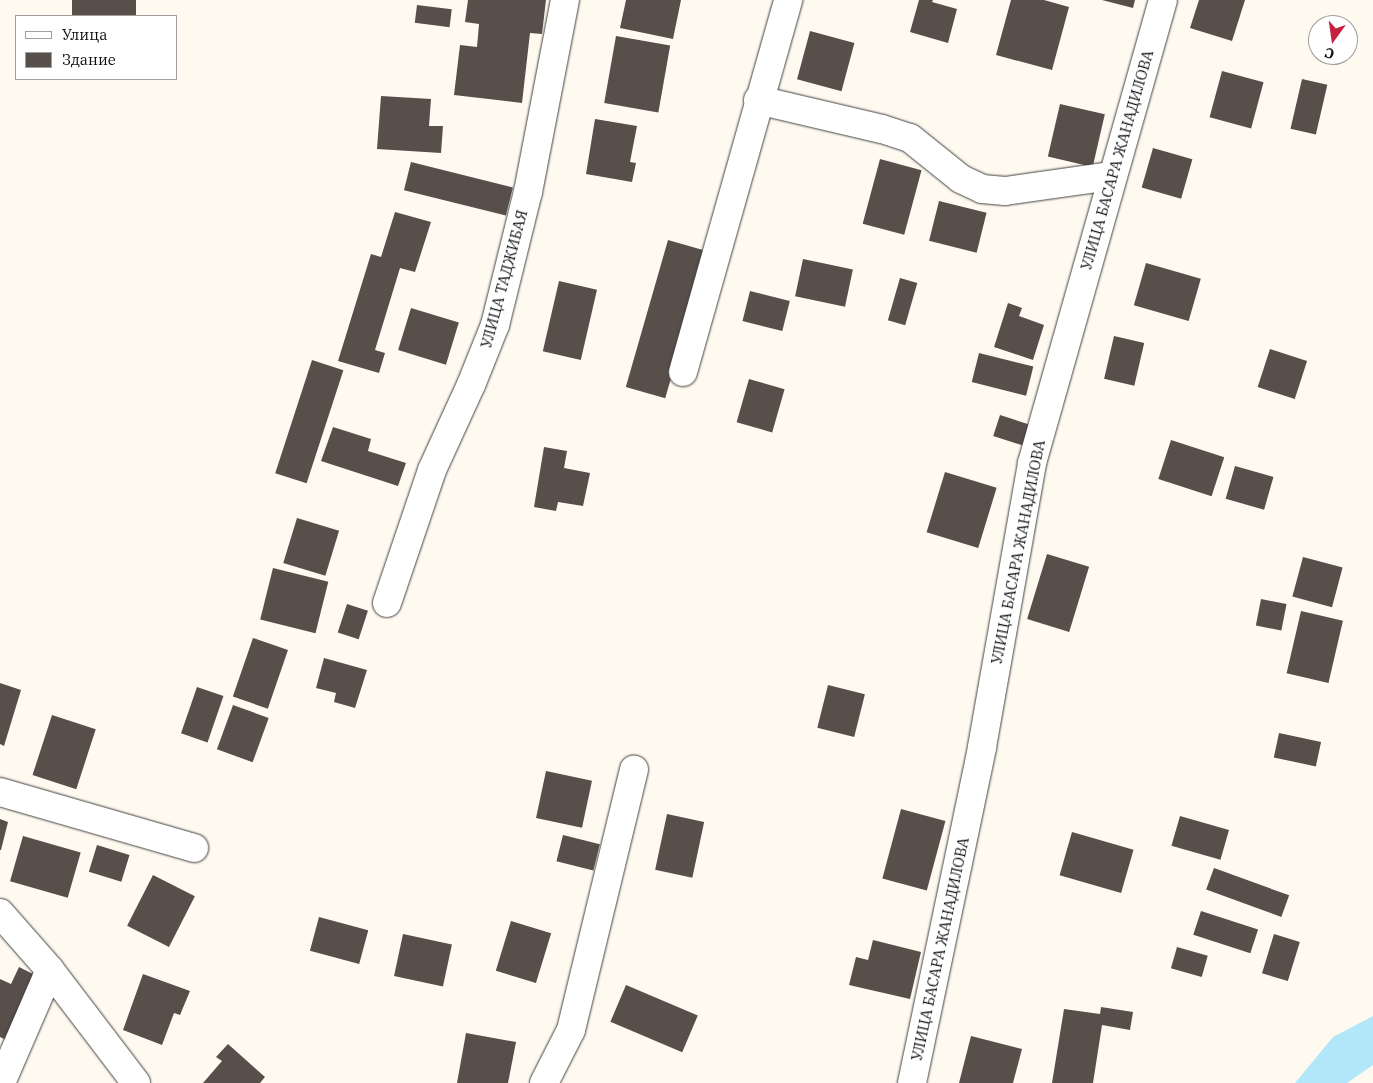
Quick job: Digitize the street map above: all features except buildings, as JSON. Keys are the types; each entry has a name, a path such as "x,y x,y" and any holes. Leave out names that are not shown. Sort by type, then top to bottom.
{"street":[{"name":"УЛИЦА ТАДЖИБАЯ","path":"387,603 432,470 471,385 495,325 528,192 565,0"},
{"path":"683,372 758,100 788,0"},
{"name":"УЛИЦА БАСАРА ЖАНАДИЛОВА","path":"912,1083 982,747 1032,463 1163,0"},
{"path":"758,100 882,129 910,138 961,179 982,189 1005,191 1112,176"},
{"path":"544,1083 571,1030 634,769"},
{"path":"0,792 194,848"},
{"path":"0,913 50,970 136,1083"},
{"path":"1,1083 50,970"}],"water":[{"path":"1373,1016 1373,1065 1347,1083 1295,1083 1333,1037"}]}
